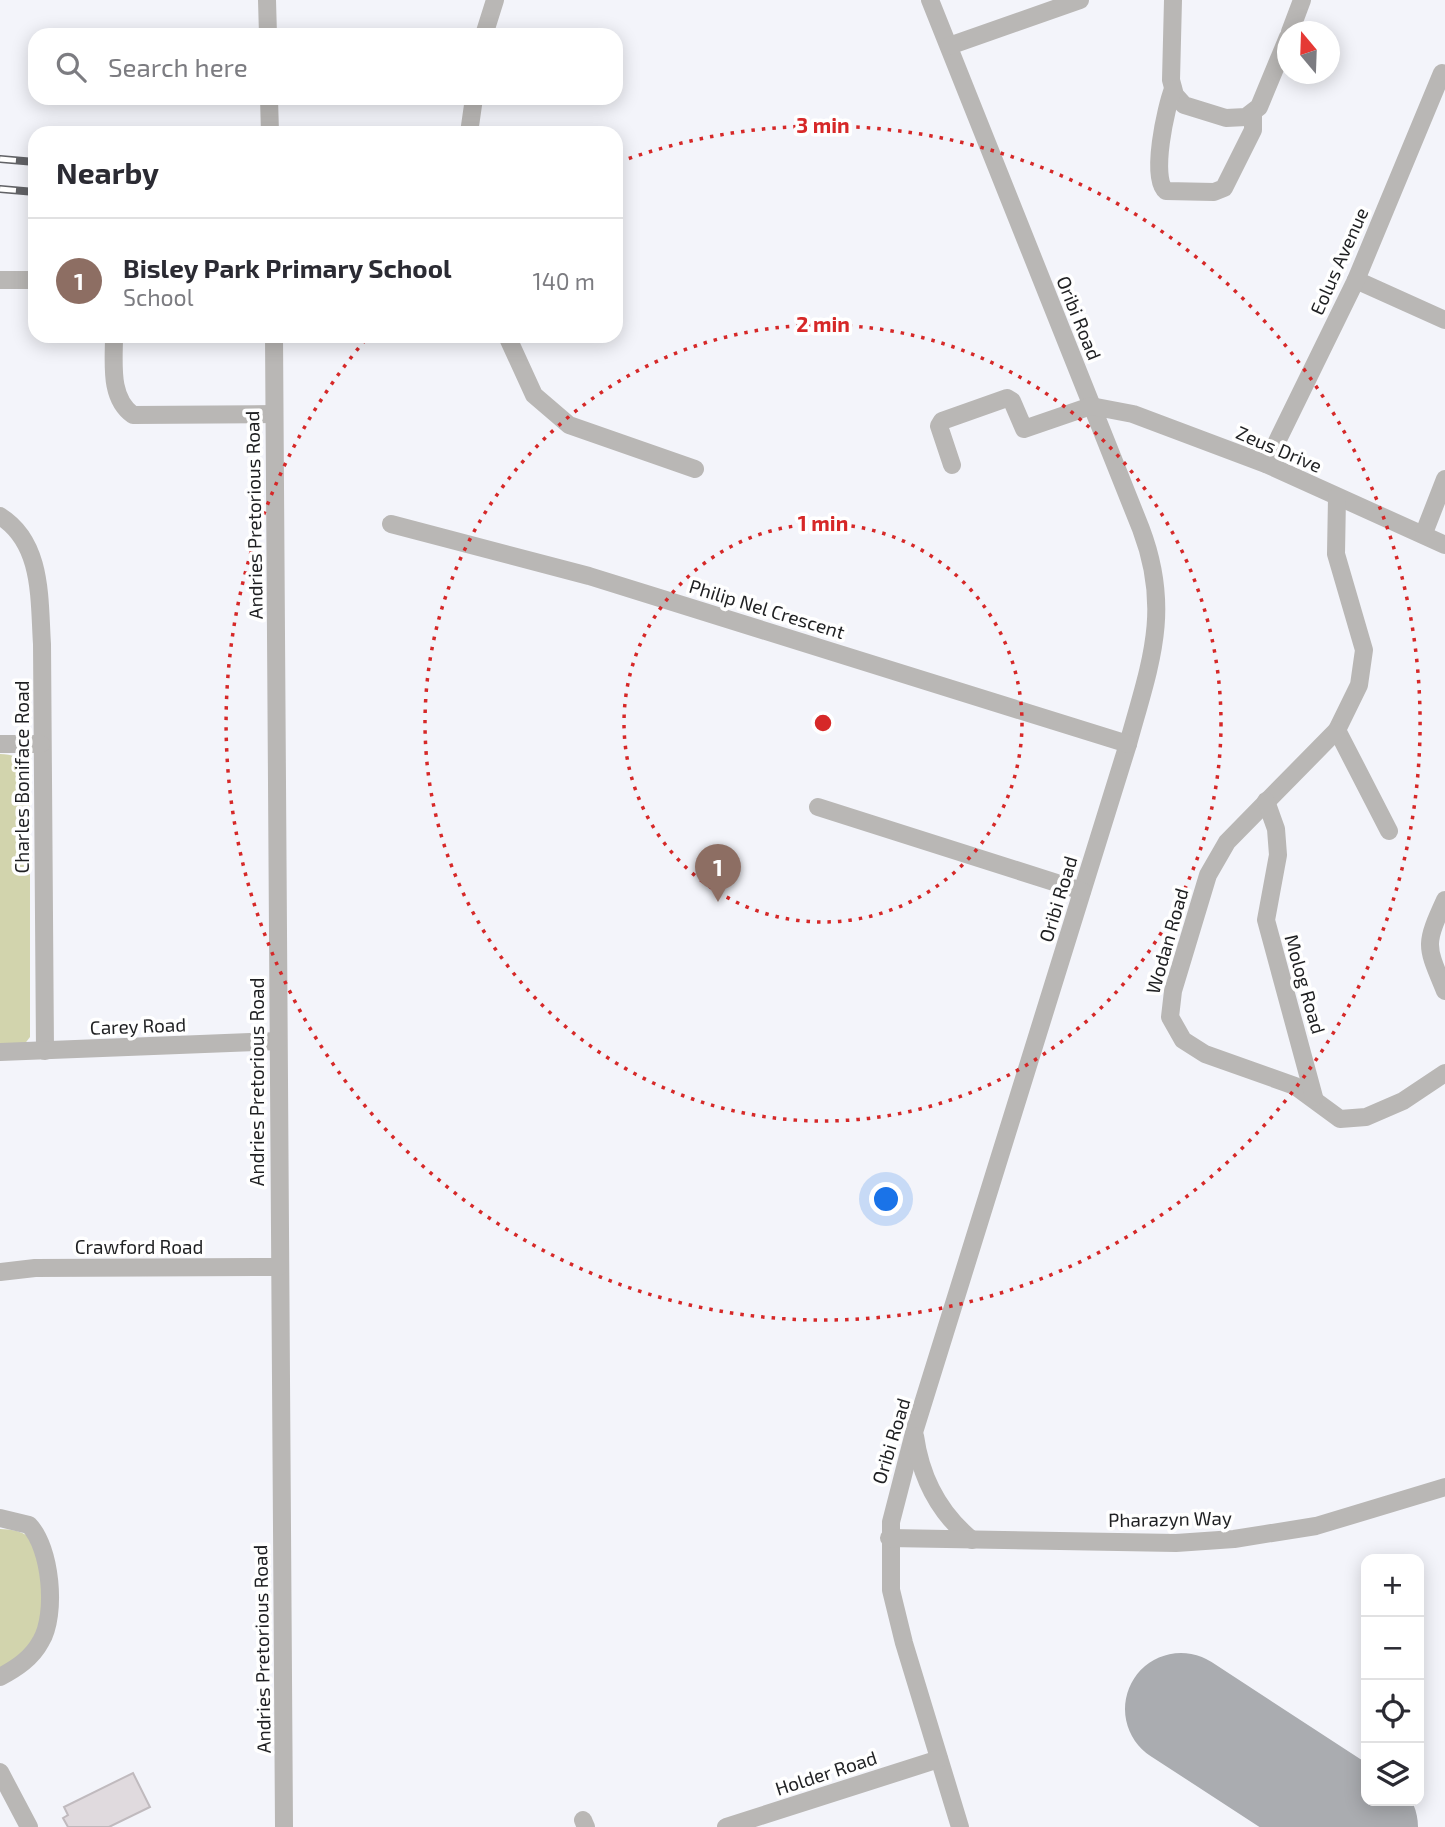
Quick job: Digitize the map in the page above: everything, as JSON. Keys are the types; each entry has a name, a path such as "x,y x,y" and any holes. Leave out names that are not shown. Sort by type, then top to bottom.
{"street":[{"path":"267,0 268,28"},
{"path":"486,28 495,0"},
{"name":"Oribi Road","path":"930,0 1142,529 1156,578 1158,619 1153,652 1128,744 915,1429 896,1496 889,1538 889,1569 895,1608 960,1827"},
{"path":"949,47 1051,5 1080,0"},
{"path":"1173,0 1173,89 1164,118 1159,180 1166,191 1214,192 1224,188 1254,130 1253,113 1264,96 1277,63"},
{"path":"1294,21 1302,0"},
{"name":"Eolus Avenue","path":"1266,464 1356,280 1442,73"},
{"path":"1173,89 1184,105 1226,118 1253,113"},
{"path":"269,105 270,126"},
{"path":"470,126 473,105"},
{"path":"0,280 28,280"},
{"path":"1356,280 1445,320"},
{"path":"114,343 117,397 122,407 133,415 274,414"},
{"name":"Andries Pretorious Road","path":"274,343 278,1267 284,1827"},
{"path":"510,343 534,395 569,425 695,469"},
{"path":"952,465 939,426 942,421 1007,398 1012,401 1024,429 1091,406"},
{"name":"Zeus Drive","path":"1091,406 1133,414 1266,464 1336,497 1424,533 1445,545"},
{"path":"1424,533 1445,479"},
{"name":"Wodan Road","path":"1336,497 1336,554 1364,650 1359,685 1337,730 1227,842 1208,875 1173,991 1170,1017 1177,1033 1191,1047 1279,1079 1314,1097 1333,1116 1357,1120 1403,1101 1445,1073"},
{"name":"Charles Boniface Road","path":"0,516 18,529 28,546 38,576 42,644 45,1051"},
{"name":"Philip Nel Crescent","path":"391,524 589,576 1128,744"},
{"path":"1337,730 1389,831"},
{"path":"0,744 41,744"},
{"name":"Molog Road","path":"1266,801 1276,829 1278,855 1266,920 1314,1097"},
{"path":"818,807 1082,891"},
{"path":"1445,900 1428,941 1432,962 1445,991"},
{"name":"Carey Road","path":"0,1052 278,1041"},
{"name":"Crawford Road","path":"0,1272 35,1268 278,1267"},
{"path":"915,1429 921,1467 934,1498 954,1525 972,1540"},
{"name":"Pharazyn Way","path":"889,1538 1176,1543 1270,1536 1316,1526 1445,1487"},
{"path":"0,1518 29,1525 42,1544 49,1569 44,1635 29,1657 0,1677"},
{"name":"Holder Road","path":"726,1827 939,1759"},
{"path":"0,1772 29,1827"}],"green space":[{"path":"0,754 17,757 30,768 30,1037 23,1046 0,1044"},
{"path":"0,1529 25,1534 38,1548 42,1568 43,1617 39,1638 31,1651 0,1671"}],"building":[{"path":"133,1773 150,1807 109,1827 68,1827 63,1818 68,1815 64,1807"}],"runway":[{"path":"1181,1709 1362,1827"}],"railway":[{"path":"0,159 28,161"},
{"path":"0,189 28,191"}],"place":[{"name":"Bisley Park Primary School","path":"718,902"}]}
